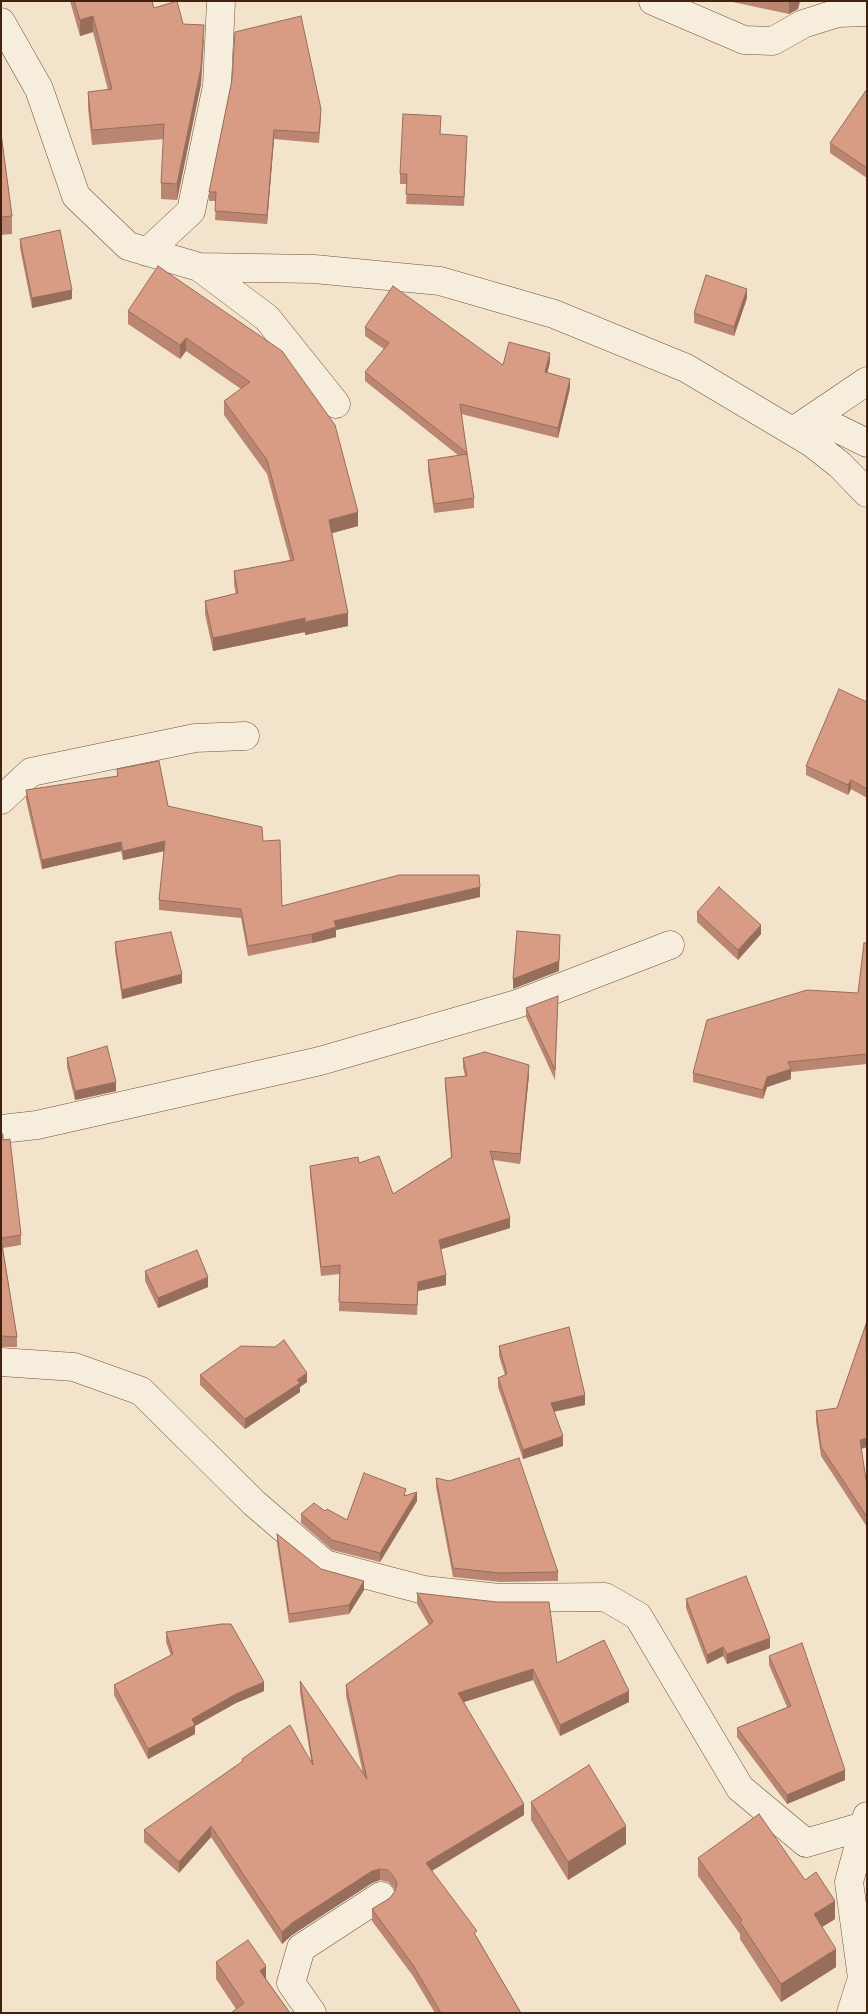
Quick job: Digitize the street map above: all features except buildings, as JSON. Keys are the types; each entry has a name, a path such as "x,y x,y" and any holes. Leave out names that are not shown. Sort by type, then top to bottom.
{"street":[{"path":"147,252 191,211 217,86 221,1"},
{"path":"654,1 744,40 773,41 803,24 838,13 867,12"},
{"path":"1,22 39,89 76,196 128,246 199,267 314,269 440,281 554,314 686,368 803,424 867,443"},
{"path":"199,267 266,318 336,404"},
{"path":"803,424 867,381"},
{"path":"803,424 867,492"},
{"path":"1,800 31,772 195,738 245,736"},
{"path":"1,1129 37,1125 320,1061 517,1004 670,945"},
{"path":"1,1362 74,1367 141,1391 254,1503 325,1564 424,1590 499,1598 605,1597 638,1616 740,1788 806,1843 866,1821"},
{"path":"851,2013 862,1978 849,1882 866,1821"},
{"path":"312,2013 291,1983 301,1948 381,1896"}]}
